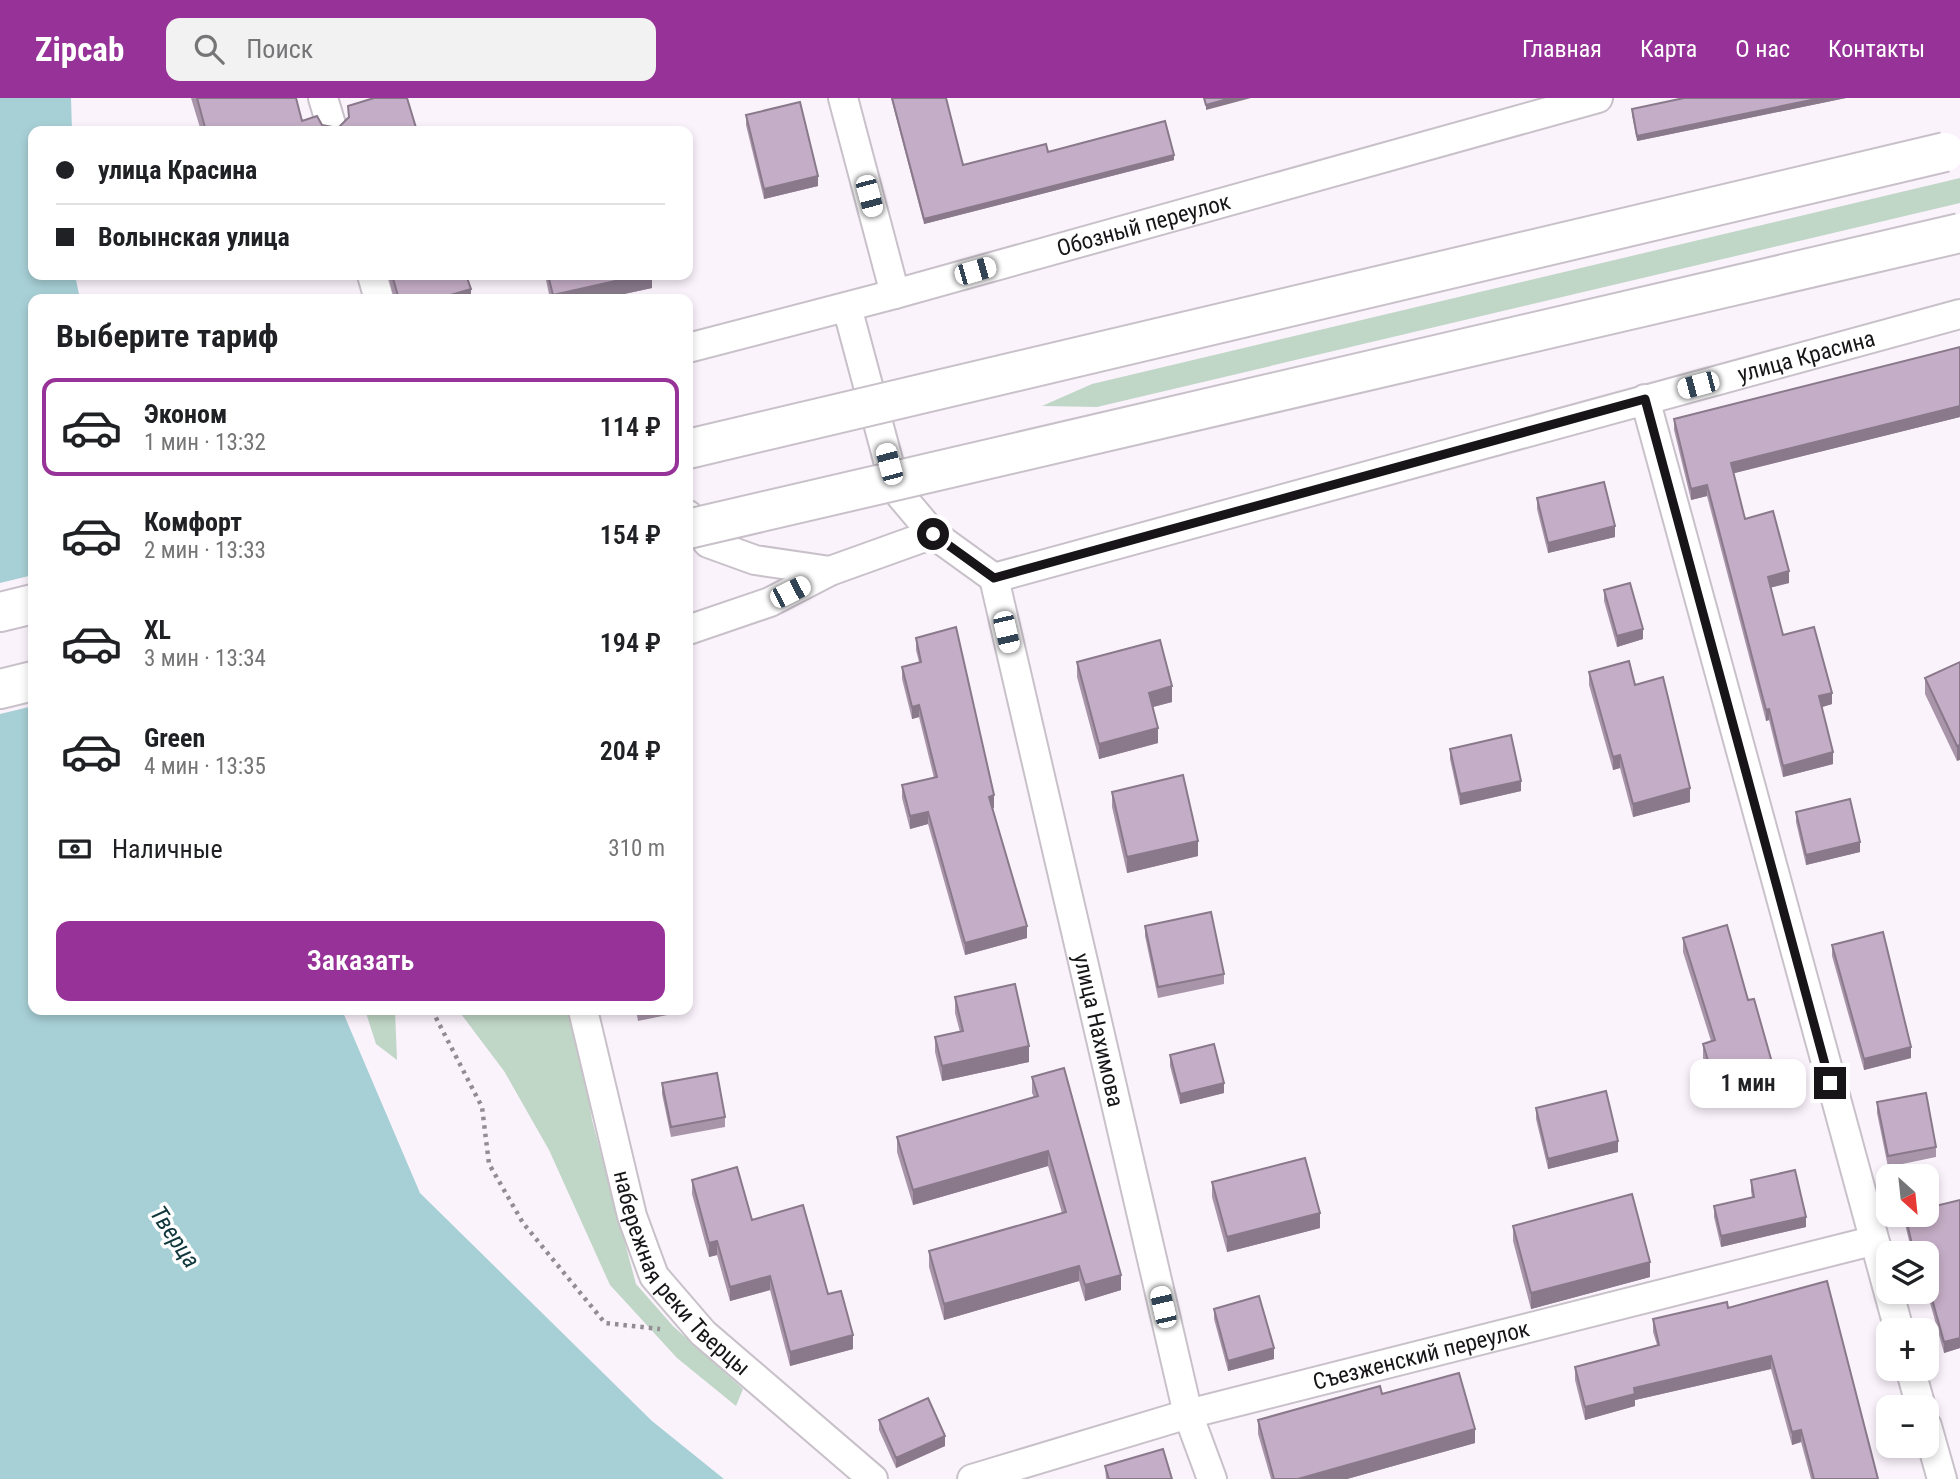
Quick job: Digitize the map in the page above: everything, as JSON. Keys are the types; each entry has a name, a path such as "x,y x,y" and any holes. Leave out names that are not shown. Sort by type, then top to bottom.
{"main road":[{"path":"693,448 1953,150"},
{"path":"693,528 1960,233"},
{"path":"0,612 28,605"},
{"path":"0,689 28,682"}],"street":[{"path":"323,98 331,126"},
{"path":"843,98 895,294"},
{"name":"Обозный переулок","path":"693,347 895,294 1530,106 1598,98"},
{"path":"847,307 896,490 933,534 994,578"},
{"name":"улица Красина","path":"994,578 1960,314"},
{"path":"1645,399 1872,1241 1895,1318"},
{"path":"693,522 708,542 755,560 830,571"},
{"path":"693,628 770,602 830,571 933,534"},
{"name":"улица Нахимова","path":"994,578 1188,1415 1212,1479"},
{"name":"набережная реки Тверцы","path":"584,1015 632,1216 654,1276 703,1333 873,1479"},
{"name":"Съезженский переулок","path":"971,1479 1188,1415 1872,1241"},
{"path":"1936,1458 1942,1479"}],"path":[{"path":"435,1015 482,1107 489,1164 523,1223 605,1323 703,1333"}],"green space":[{"path":"1960,178 1960,203 1097,407 1042,406 1092,384"},
{"path":"367,1015 395,1015 397,1060 376,1044"},
{"path":"462,1015 577,1015 592,1120 636,1284 673,1326 743,1389 736,1406 677,1358 610,1285 549,1150 504,1071"}],"water":[{"name":"Тверца","path":"0,98 71,98 72,126 28,126 28,280 76,280 79,294 28,294 28,1015 344,1015 420,1193 652,1421 724,1479 0,1479"}],"pier":[{"path":"28,576 28,707 0,714 0,583"}],"building":[{"path":"197,98 296,98 302,121 317,116 322,125 327,126 205,126"},
{"path":"374,98 407,98 415,126 340,126 349,117 348,106"},
{"path":"892,98 946,98 963,165 1046,144 1048,152 1165,121 1174,155 924,219"},
{"path":"1204,98 1231,98 1206,105"},
{"path":"1684,98 1821,98 1637,136 1632,109"},
{"path":"800,102 818,176 764,189 746,115"},
{"path":"393,280 468,280 471,289 454,294 398,294"},
{"path":"549,280 620,280 557,294 553,294"},
{"path":"1960,347 1960,406 1731,463 1745,519 1773,511 1789,571 1768,577 1783,635 1814,627 1832,693 1819,696 1833,752 1783,766 1707,485 1691,489 1674,419"},
{"path":"1604,482 1615,526 1548,543 1537,498"},
{"path":"1630,583 1643,629 1617,636 1604,590"},
{"path":"956,627 994,795 989,797 1027,926 965,943 928,812 910,816 902,785 937,777 919,705 912,707 902,667 921,662 916,638"},
{"path":"1160,640 1172,686 1149,693 1158,728 1099,744 1077,662"},
{"path":"1629,661 1635,685 1663,677 1690,788 1633,804 1620,755 1613,757 1589,672"},
{"path":"1960,662 1960,745 1957,746 1925,678"},
{"path":"1511,735 1521,781 1460,794 1450,749"},
{"path":"1183,775 1198,841 1127,857 1112,792"},
{"path":"1850,799 1860,842 1806,855 1796,812"},
{"path":"1211,912 1224,974 1158,987 1145,926"},
{"path":"1727,925 1748,1000 1754,999 1775,1073 1717,1090 1703,1044 1715,1040 1683,938"},
{"path":"1883,932 1911,1047 1864,1059 1832,945"},
{"path":"1015,984 1029,1046 942,1066 935,1037 963,1031 955,997"},
{"path":"1214,1044 1224,1083 1180,1094 1170,1055"},
{"path":"1064,1068 1121,1275 1085,1285 1079,1266 944,1304 929,1251 1066,1212 1048,1151 913,1190 897,1137 1038,1096 1032,1077"},
{"path":"717,1073 725,1117 671,1127 662,1083"},
{"path":"1606,1091 1618,1141 1548,1159 1536,1108"},
{"path":"1926,1093 1936,1147 1888,1156 1877,1102"},
{"path":"1305,1158 1320,1213 1227,1237 1212,1182"},
{"path":"737,1167 752,1220 803,1205 828,1294 841,1291 853,1335 790,1352 770,1276 730,1287 717,1241 709,1243 692,1180"},
{"path":"1795,1170 1806,1217 1721,1236 1714,1206 1754,1197 1751,1180"},
{"path":"1632,1194 1650,1262 1531,1293 1513,1226"},
{"path":"1960,1200 1960,1338 1944,1342 1933,1304 1939,1304 1939,1241 1911,1241 1908,1227 1939,1227 1939,1205"},
{"path":"1827,1281 1878,1479 1814,1479 1801,1430 1792,1432 1771,1356 1634,1388 1635,1394 1585,1407 1575,1367 1659,1345 1653,1319 1727,1302 1728,1308"},
{"path":"1259,1296 1274,1348 1228,1361 1214,1309"},
{"path":"1459,1373 1475,1429 1298,1479 1274,1479 1258,1420 1380,1386 1382,1394"},
{"path":"928,1398 945,1436 896,1458 879,1420"},
{"path":"1163,1449 1172,1479 1109,1479 1105,1466"}],"route":[{"path":"933,534 994,578 1645,399 1830,1083"}]}
